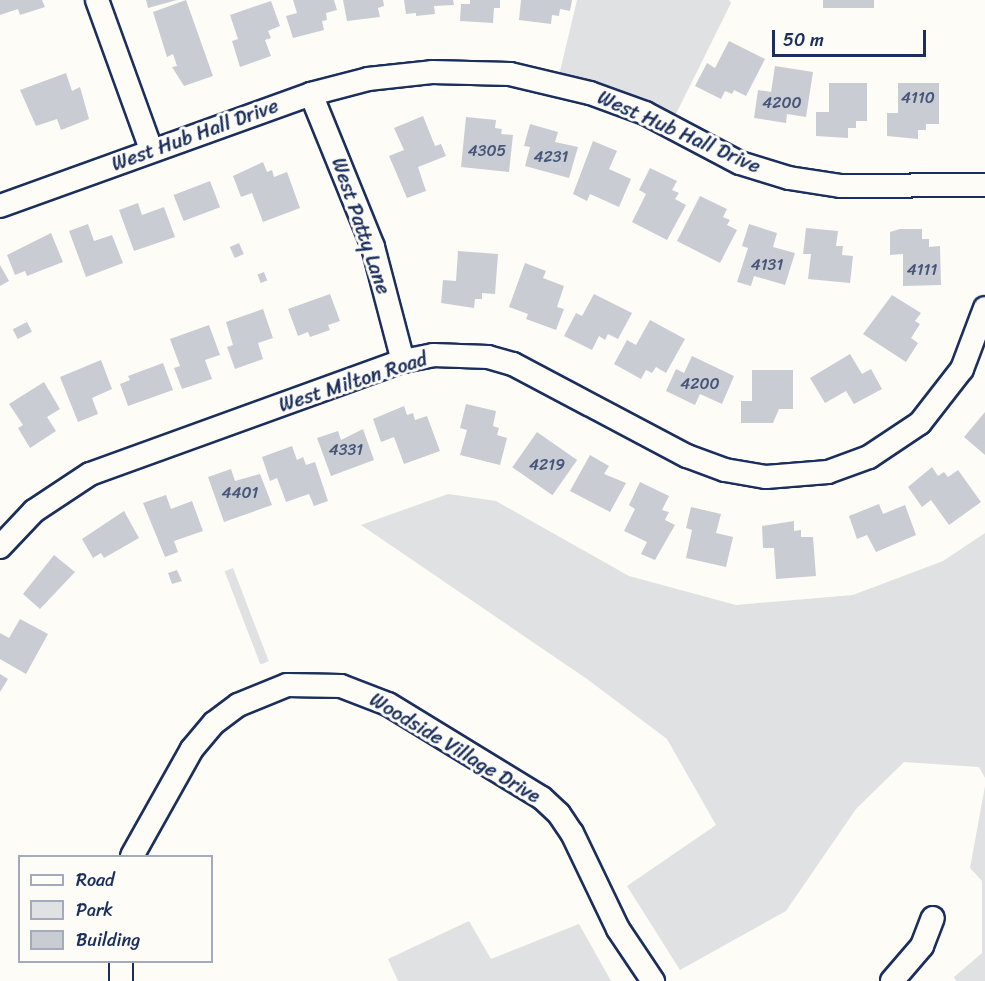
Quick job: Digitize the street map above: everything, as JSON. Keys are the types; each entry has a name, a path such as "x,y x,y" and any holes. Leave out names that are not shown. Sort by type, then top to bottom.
{"street":[{"path":"97,0 151,149"},
{"name":"West Hub Hall Drive","path":"0,206 151,149 311,94 410,73 510,74 618,102 740,163 789,178 841,186 985,185"},
{"name":"West Patty Lane","path":"311,94 372,247 403,361"},
{"name":"West Milton Road","path":"0,548 34,511 90,474 403,361 463,354 513,364 687,456 725,470 766,477 809,475 849,465 888,447 920,423 962,369 985,308"},
{"name":"Woodside Village Drive","path":"133,855 192,749 214,723 238,705 287,686 341,686 388,704 550,806 572,832 618,929 653,981"},
{"path":"892,981 922,946 933,918"},
{"path":"121,963 121,981"}],"green space":[{"path":"577,0 729,0 731,3 670,126 557,84"},
{"path":"448,494 496,501 629,576 736,605 853,595 943,561 985,533 985,778 979,767 904,762 856,809 786,911 680,970 627,886 716,825 667,739 587,679 361,525"},
{"path":"233,568 269,661 260,665 225,571"},
{"path":"985,786 985,981 956,981 954,977 982,953 982,881 970,868"},
{"path":"469,921 491,959 579,924 611,981 398,981 388,959"}],"building":[{"path":"0,0 42,0 45,7 20,15 18,9 0,15"},
{"path":"146,0 177,0 148,8"},
{"path":"186,0 213,76 184,86 172,67 177,66 173,54 167,57 153,12"},
{"path":"293,0 334,0 337,10 326,13 327,20 322,21 324,30 293,38 286,16 297,13"},
{"path":"343,0 383,0 384,6 378,8 380,17 347,21"},
{"path":"404,0 453,0 454,5 434,6 435,14 416,16 416,13 406,14"},
{"path":"470,0 500,0 500,8 494,8 493,23 460,21 461,4 470,4"},
{"path":"521,0 572,0 570,11 560,9 559,16 552,15 551,24 519,20"},
{"path":"823,0 874,0 874,8 823,8"},
{"path":"271,1 280,26 268,31 271,38 265,40 271,56 240,67 232,41 238,39 230,15"},
{"path":"729,41 765,59 746,96 734,90 732,94 725,91 721,99 695,86 707,63 715,68"},
{"path":"775,66 813,72 806,117 787,114 786,123 754,118 758,90 771,92"},
{"path":"66,73 72,91 80,87 89,119 61,130 57,119 36,126 20,90"},
{"path":"829,83 867,83 867,121 856,121 856,128 848,128 848,138 816,136 816,112 829,112"},
{"path":"898,83 939,83 939,124 926,124 926,130 918,130 918,139 887,136 887,113 898,113"},
{"path":"423,116 435,146 441,144 446,156 418,167 426,191 407,198 389,156 404,150 394,128"},
{"path":"466,117 496,120 495,128 502,129 501,134 513,135 509,172 461,167"},
{"path":"530,124 558,132 555,142 578,147 569,178 525,166 530,147 524,146"},
{"path":"593,141 617,151 609,169 631,179 619,207 590,194 587,201 573,194"},
{"path":"263,162 267,172 272,170 274,177 287,172 300,208 263,222 252,193 241,197 233,176"},
{"path":"650,168 677,181 672,190 679,193 675,199 686,205 667,240 632,222 646,194 639,190"},
{"path":"210,181 220,207 184,221 174,195"},
{"path":"700,196 727,209 723,217 730,220 727,225 737,230 720,263 677,241"},
{"path":"138,203 142,215 164,207 175,237 134,251 119,210"},
{"path":"88,224 94,241 112,235 123,263 86,277 69,231"},
{"path":"749,224 777,233 773,247 795,253 785,285 754,276 751,286 737,282 748,248 742,246"},
{"path":"806,228 838,231 836,246 843,246 842,255 853,256 850,283 808,279 811,254 803,254"},
{"path":"900,229 922,229 922,239 929,239 929,247 940,246 941,285 903,286 903,254 890,255 890,232"},
{"path":"51,233 63,262 27,276 25,271 15,275 7,255"},
{"path":"239,243 244,254 235,258 230,247"},
{"path":"458,251 498,254 495,294 482,293 482,299 475,299 474,308 441,303 443,280 456,281"},
{"path":"525,263 546,271 543,278 564,286 557,307 564,309 556,330 526,319 528,314 509,307"},
{"path":"0,265 9,281 0,286"},
{"path":"264,272 267,280 261,283 257,275"},
{"path":"330,294 340,321 328,325 330,330 310,337 308,332 298,336 288,309"},
{"path":"594,294 632,313 618,339 608,334 605,340 599,336 592,350 564,336 576,313 582,316"},
{"path":"892,295 921,313 915,321 920,324 911,338 918,343 906,362 863,334"},
{"path":"263,309 273,338 258,343 263,359 235,369 227,347 233,345 226,322"},
{"path":"650,320 685,339 666,373 656,367 652,373 646,370 641,379 614,364 627,340 636,345"},
{"path":"27,322 32,332 18,339 13,329"},
{"path":"209,325 220,355 205,360 212,379 182,389 174,368 180,366 170,339"},
{"path":"850,354 862,374 871,369 882,389 854,404 846,391 825,403 810,378"},
{"path":"692,356 734,376 722,404 700,394 695,405 666,391 676,369 684,373"},
{"path":"101,360 112,389 92,398 98,414 78,422 60,377"},
{"path":"163,363 173,390 128,406 120,384 130,380 128,376"},
{"path":"752,370 793,370 793,409 779,409 773,423 741,423 741,401 752,401"},
{"path":"44,382 60,409 47,417 56,431 30,448 18,428 23,425 9,404"},
{"path":"466,404 496,411 493,426 499,428 497,435 507,438 500,465 460,455 467,430 460,428"},
{"path":"404,406 407,415 413,413 415,420 427,416 440,451 404,464 394,437 381,442 373,419"},
{"path":"985,412 985,455 964,437"},
{"path":"363,429 374,460 331,476 317,438 338,431 341,440"},
{"path":"537,432 577,460 552,495 512,467"},
{"path":"292,446 297,460 303,457 306,465 315,462 328,501 314,506 309,494 286,502 277,478 270,481 262,457"},
{"path":"590,455 609,466 604,474 626,483 610,512 570,491"},
{"path":"932,467 938,476 944,472 948,477 958,470 981,502 949,525 931,500 922,507 908,487"},
{"path":"231,469 235,481 260,474 272,505 224,522 208,477"},
{"path":"640,482 669,496 662,510 669,512 665,520 675,525 655,560 641,554 647,542 624,531 635,509 629,505"},
{"path":"166,495 171,509 192,501 203,531 174,541 178,552 165,557 143,503"},
{"path":"879,504 883,514 905,505 916,535 876,552 867,535 857,539 849,516"},
{"path":"691,507 721,514 716,533 733,537 726,567 686,558 692,530 686,528"},
{"path":"124,511 139,538 104,558 101,553 93,558 82,539"},
{"path":"794,521 794,531 801,530 801,537 813,537 816,576 776,579 774,548 763,548 762,526"},
{"path":"54,555 75,572 40,609 23,594"},
{"path":"177,570 182,581 172,584 168,573"},
{"path":"20,619 48,634 26,674 0,659 0,633 9,638"},
{"path":"0,674 8,679 0,692"}]}
